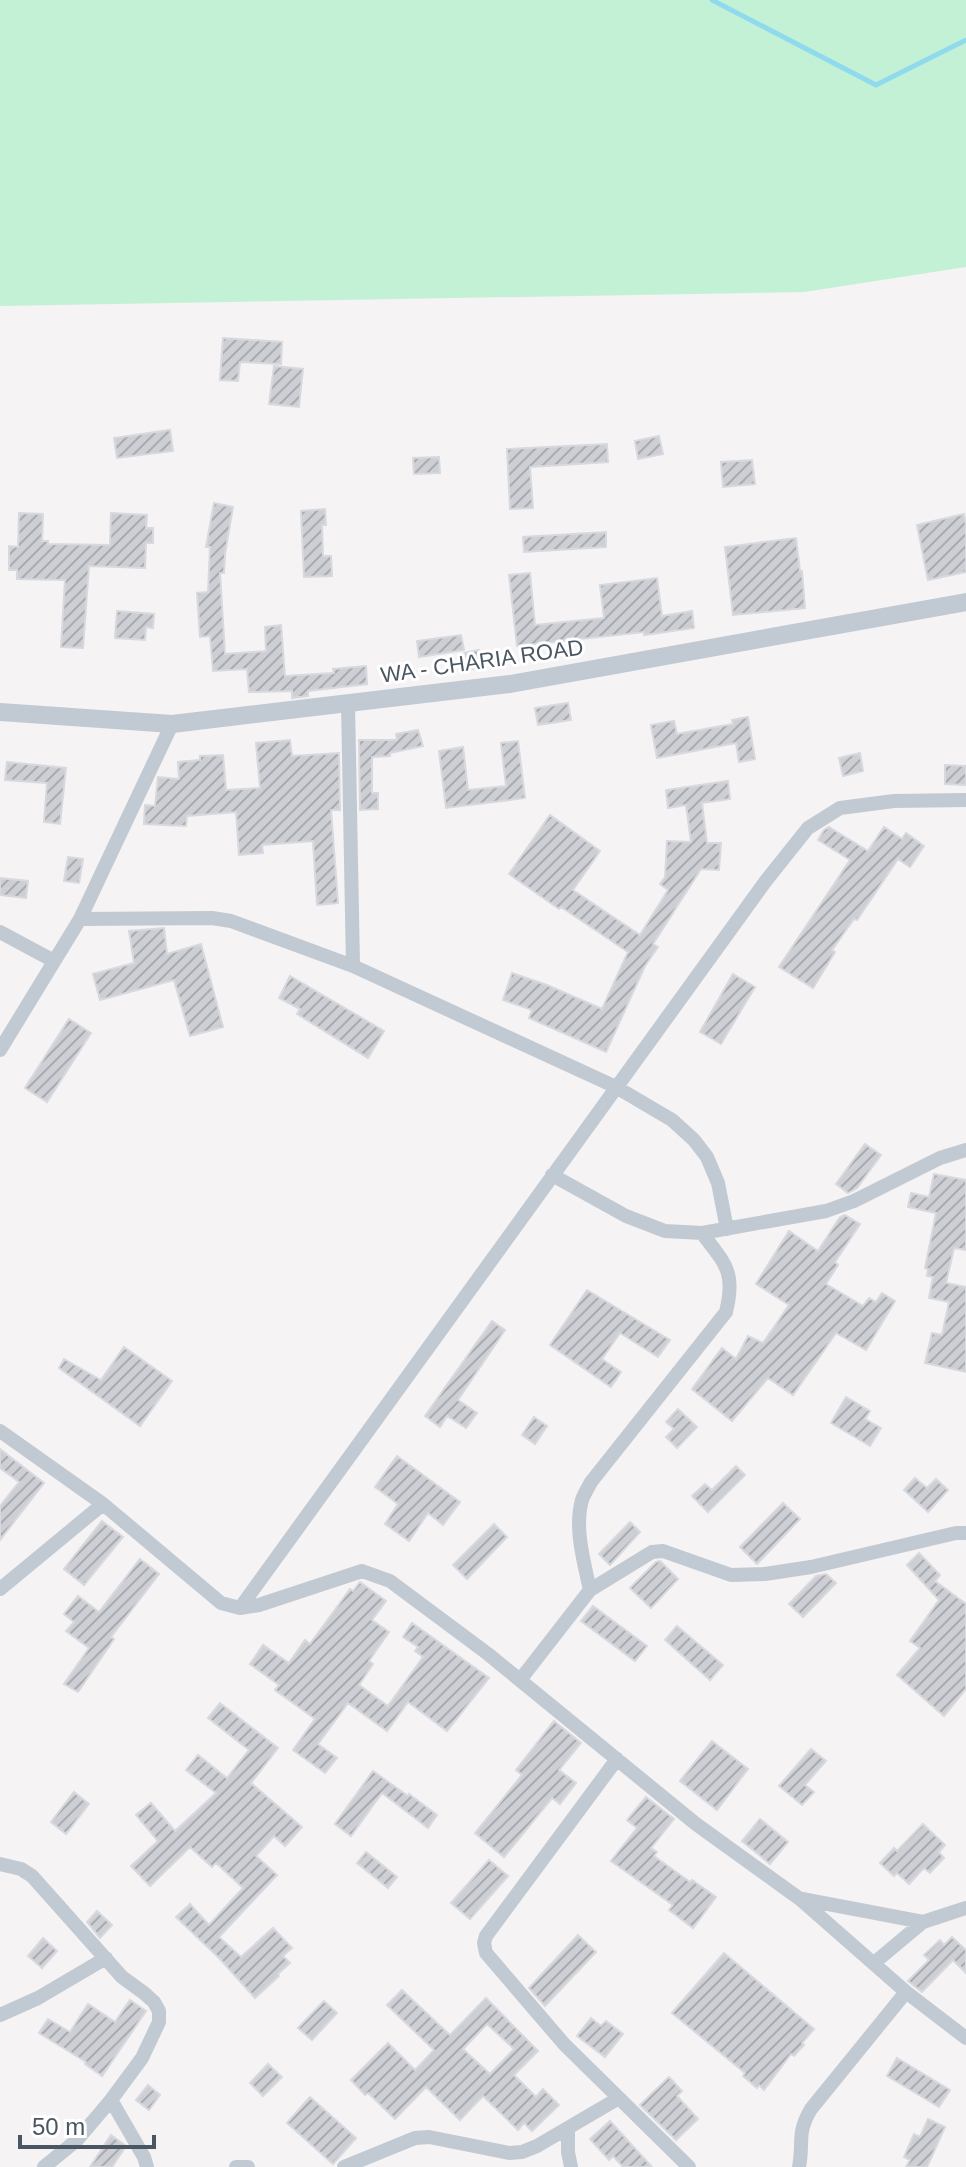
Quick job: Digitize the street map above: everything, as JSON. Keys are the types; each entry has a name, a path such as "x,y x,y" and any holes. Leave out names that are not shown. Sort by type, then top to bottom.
{"street":[{"name":"WA - CHARIA ROAD","path":"0,712 172,724 510,684 966,602"},
{"path":"348,703 353,966"},
{"path":"0,1050 80,919 172,724"},
{"path":"240,1608 765,882 808,828 840,808 894,801 966,800"},
{"path":"80,919 212,918 231,921 353,966 616,1087 672,1120 694,1140 707,1157 718,1183 727,1229"},
{"path":"0,932 54,961"},
{"path":"552,1175 626,1216 665,1231 702,1233 826,1211 854,1201 940,1158 966,1150"},
{"path":"590,1590 580,1523 582,1501 591,1482 726,1312 731,1292 730,1275 725,1263 702,1233"},
{"path":"0,1431 103,1504 221,1603 240,1608 259,1605 362,1571 390,1581 520,1680 696,1824 800,1899 906,1992 966,2038"},
{"path":"0,1589 103,1504"},
{"path":"520,1680 590,1590 652,1552 663,1551 731,1575 765,1574 966,1533"},
{"path":"617,1759 486,1936 484,1943 486,1953 564,2044 689,2167"},
{"path":"0,1864 21,1869 32,1876 122,1977 154,2002 159,2011 159,2022 142,2058 77,2140 44,2167"},
{"path":"800,1899 923,1922"},
{"path":"874,1963 923,1922 966,1908"},
{"path":"0,2015 38,1998 106,1958"},
{"path":"799,2167 803,2123 811,2109 906,1992"},
{"path":"344,2167 415,2138 429,2137 509,2153 522,2152 619,2098"},
{"path":"111,2100 147,2167"},
{"path":"568,2128 571,2167"},
{"path":"236,2167 248,2167"}],"green space":[{"path":"0,0 966,0 966,267 804,292 0,306"}],"building":[{"path":"223,338 282,342 281,364 240,362 238,381 220,380"},
{"path":"274,366 303,369 299,407 269,404"},
{"path":"170,430 173,451 117,458 114,438"},
{"path":"659,436 663,454 638,459 635,441"},
{"path":"607,444 608,462 530,467 533,508 510,509 507,449"},
{"path":"439,457 440,473 414,474 413,458"},
{"path":"752,460 755,484 723,487 721,462"},
{"path":"214,503 233,507 224,573 220,573 225,654 266,651 265,627 281,625 285,676 334,673 333,669 366,666 367,684 308,691 308,696 292,698 292,691 249,692 247,669 213,671 210,636 200,637 197,593 208,592 210,547 206,547"},
{"path":"325,509 323,556 331,556 332,576 304,577 301,511"},
{"path":"19,513 43,514 42,541 48,541 48,544 110,545 111,513 147,515 146,528 153,528 153,543 146,543 145,568 89,566 83,648 61,647 65,580 17,579 17,570 9,570 9,546 18,547"},
{"path":"964,514 966,572 928,580 917,525"},
{"path":"606,532 606,547 524,552 523,537"},
{"path":"796,538 805,608 733,615 725,547"},
{"path":"530,573 535,625 604,618 600,585 657,578 662,616 692,611 694,628 517,646 509,575"},
{"path":"117,611 154,614 153,628 146,627 145,640 115,638"},
{"path":"461,635 464,650 419,657 417,641"},
{"path":"479,650 481,667 467,670 464,653"},
{"path":"568,703 571,720 538,725 535,708"},
{"path":"748,717 755,759 739,762 736,743 657,758 651,725 674,721 677,734 733,724 732,720"},
{"path":"418,730 423,746 390,753 390,756 372,757 372,793 378,793 378,809 360,810 359,740 397,740 396,734"},
{"path":"290,740 292,756 339,753 340,810 331,810 338,903 317,905 313,841 262,845 263,853 239,855 236,812 187,816 186,826 144,824 145,805 155,806 158,777 179,779 178,762 200,760 200,756 223,755 226,790 260,788 256,743"},
{"path":"518,741 525,798 446,808 439,751 463,747 468,790 506,786 501,743"},
{"path":"860,753 863,771 843,776 839,758"},
{"path":"7,762 66,768 60,824 44,822 47,783 5,780"},
{"path":"945,765 966,766 966,785 945,784"},
{"path":"728,781 730,799 702,803 707,843 721,843 719,870 701,869 653,944 658,947 645,966 606,1052 529,1018 532,1010 503,1000 512,973 602,1009 628,952 509,874 550,815 600,851 573,890 640,935 668,890 660,884 665,877 667,841 691,842 686,805 668,808 666,790"},
{"path":"829,827 868,851 884,827 902,839 906,833 924,846 910,867 898,859 857,920 854,919 832,950 835,952 813,988 779,967 850,860 818,840"},
{"path":"68,857 83,859 79,883 64,881"},
{"path":"0,878 28,881 26,898 0,895"},
{"path":"164,928 167,954 201,944 223,1027 190,1036 174,980 100,1000 93,974 134,963 129,931"},
{"path":"733,974 755,987 721,1044 700,1032"},
{"path":"290,976 384,1031 368,1058 297,1014 300,1009 279,998"},
{"path":"69,1019 91,1033 47,1102 25,1088"},
{"path":"865,1144 881,1155 857,1188 848,1193 836,1184"},
{"path":"934,1174 966,1180 966,1250 954,1248 946,1283 966,1287 966,1372 925,1363 932,1333 942,1335 949,1302 929,1298 933,1277 927,1276 928,1269 925,1268 936,1213 908,1207 911,1193 929,1197"},
{"path":"845,1215 860,1224 835,1262 838,1265 826,1284 863,1306 869,1298 876,1302 882,1293 895,1301 866,1350 836,1333 793,1395 768,1378 732,1421 692,1389 722,1348 736,1359 748,1336 763,1343 789,1305 756,1284 789,1231 818,1251 840,1217"},
{"path":"587,1290 670,1340 658,1357 620,1333 602,1359 621,1372 611,1387 550,1345"},
{"path":"492,1321 505,1330 458,1400 477,1413 466,1428 447,1416 440,1427 425,1416"},
{"path":"124,1347 172,1381 140,1426 59,1368 64,1359 101,1380"},
{"path":"846,1397 870,1411 865,1419 881,1428 870,1446 831,1423"},
{"path":"678,1409 697,1427 677,1448 666,1437 674,1429 666,1422"},
{"path":"534,1417 547,1426 535,1444 522,1435"},
{"path":"0,1449 44,1483 0,1540 0,1506 19,1482 0,1468"},
{"path":"397,1456 460,1502 443,1525 428,1513 409,1541 385,1524 398,1504 375,1487"},
{"path":"736,1466 745,1475 708,1512 692,1496 705,1484 712,1490"},
{"path":"915,1478 927,1488 936,1479 948,1490 928,1512 904,1490"},
{"path":"783,1503 800,1519 757,1564 740,1547"},
{"path":"102,1521 123,1537 84,1585 64,1569"},
{"path":"630,1522 640,1532 610,1565 599,1554"},
{"path":"494,1524 507,1537 467,1579 453,1565"},
{"path":"919,1553 940,1575 935,1581 966,1604 966,1689 944,1716 897,1675 920,1648 910,1641 939,1600 907,1565"},
{"path":"140,1559 159,1574 111,1637 114,1639 78,1692 64,1684 89,1648 66,1631 74,1622 64,1614 78,1596 99,1612"},
{"path":"660,1561 678,1579 651,1608 630,1588"},
{"path":"826,1574 836,1583 803,1617 789,1604 816,1576"},
{"path":"360,1582 386,1601 372,1620 389,1632 369,1661 373,1664 359,1685 388,1706 423,1657 415,1651 418,1647 403,1637 412,1623 489,1678 447,1731 408,1702 387,1731 348,1703 318,1744 337,1758 325,1773 293,1750 315,1719 275,1690 279,1685 250,1664 263,1645 289,1663 305,1640 310,1644 350,1589 353,1591"},
{"path":"593,1606 647,1646 635,1661 581,1621"},
{"path":"677,1626 723,1665 710,1680 665,1640"},
{"path":"220,1703 278,1748 251,1783 302,1827 285,1846 274,1836 256,1856 277,1875 219,1937 241,1957 273,1928 292,1948 283,1956 290,1963 255,1998 176,1917 190,1904 209,1925 243,1888 216,1863 212,1867 190,1847 150,1886 131,1866 158,1841 136,1815 151,1803 175,1831 216,1793 186,1770 198,1755 227,1778 249,1750 208,1718"},
{"path":"554,1721 581,1743 559,1770 576,1783 560,1804 552,1798 504,1857 475,1833 522,1775 516,1770"},
{"path":"712,1741 748,1769 717,1810 680,1781"},
{"path":"811,1749 826,1761 805,1785 814,1792 802,1805 779,1786"},
{"path":"373,1771 437,1815 428,1828 382,1793 351,1836 335,1824"},
{"path":"74,1792 89,1804 66,1834 51,1822"},
{"path":"646,1797 674,1819 651,1848 657,1852 654,1856 716,1897 693,1928 669,1910 673,1905 611,1861 637,1828 627,1820"},
{"path":"760,1819 788,1842 770,1864 742,1841"},
{"path":"923,1824 945,1845 939,1852 944,1858 930,1873 924,1868 909,1884 880,1863 894,1848 897,1851"},
{"path":"366,1852 397,1877 388,1888 357,1863"},
{"path":"489,1860 508,1876 470,1919 451,1903"},
{"path":"97,1911 112,1925 100,1938 87,1922"},
{"path":"578,1935 596,1952 545,2006 529,1988"},
{"path":"952,1937 966,1950 966,1973 953,1960 922,1992 908,1981 929,1960 924,1955 940,1940 944,1945"},
{"path":"43,1938 57,1951 42,1968 28,1956"},
{"path":"724,1953 814,2029 802,2043 804,2045 794,2056 791,2054 764,2090 759,2085 757,2088 743,2076 745,2073 672,2013"},
{"path":"402,1990 450,2035 486,1998 538,2051 514,2075 536,2097 543,2089 559,2105 532,2131 524,2123 518,2130 483,2096 460,2120 426,2087 395,2119 351,2080 388,2043 415,2070 434,2050 387,2005","holes":["487,2024 514,2049 490,2074 463,2049"]},
{"path":"130,2000 146,2011 102,2076 86,2062 39,2033 48,2019 70,2032 88,2004 115,2022"},
{"path":"324,2001 337,2013 312,2040 298,2028"},
{"path":"591,2018 601,2026 606,2021 623,2034 605,2057 577,2036"},
{"path":"897,2058 950,2090 939,2107 887,2076"},
{"path":"268,2064 282,2077 263,2096 250,2083"},
{"path":"669,2077 682,2091 677,2096 698,2119 676,2140 640,2105"},
{"path":"148,2085 160,2095 149,2110 136,2100"},
{"path":"310,2097 356,2138 333,2164 287,2123"},
{"path":"928,2119 945,2127 927,2167 906,2167 910,2160 904,2157 914,2134 920,2137"},
{"path":"610,2121 652,2167 623,2167 613,2156 609,2160 590,2139"},
{"path":"111,2135 126,2146 112,2167 90,2167"}],"waterway":[{"path":"712,0 876,85 966,40"}]}
